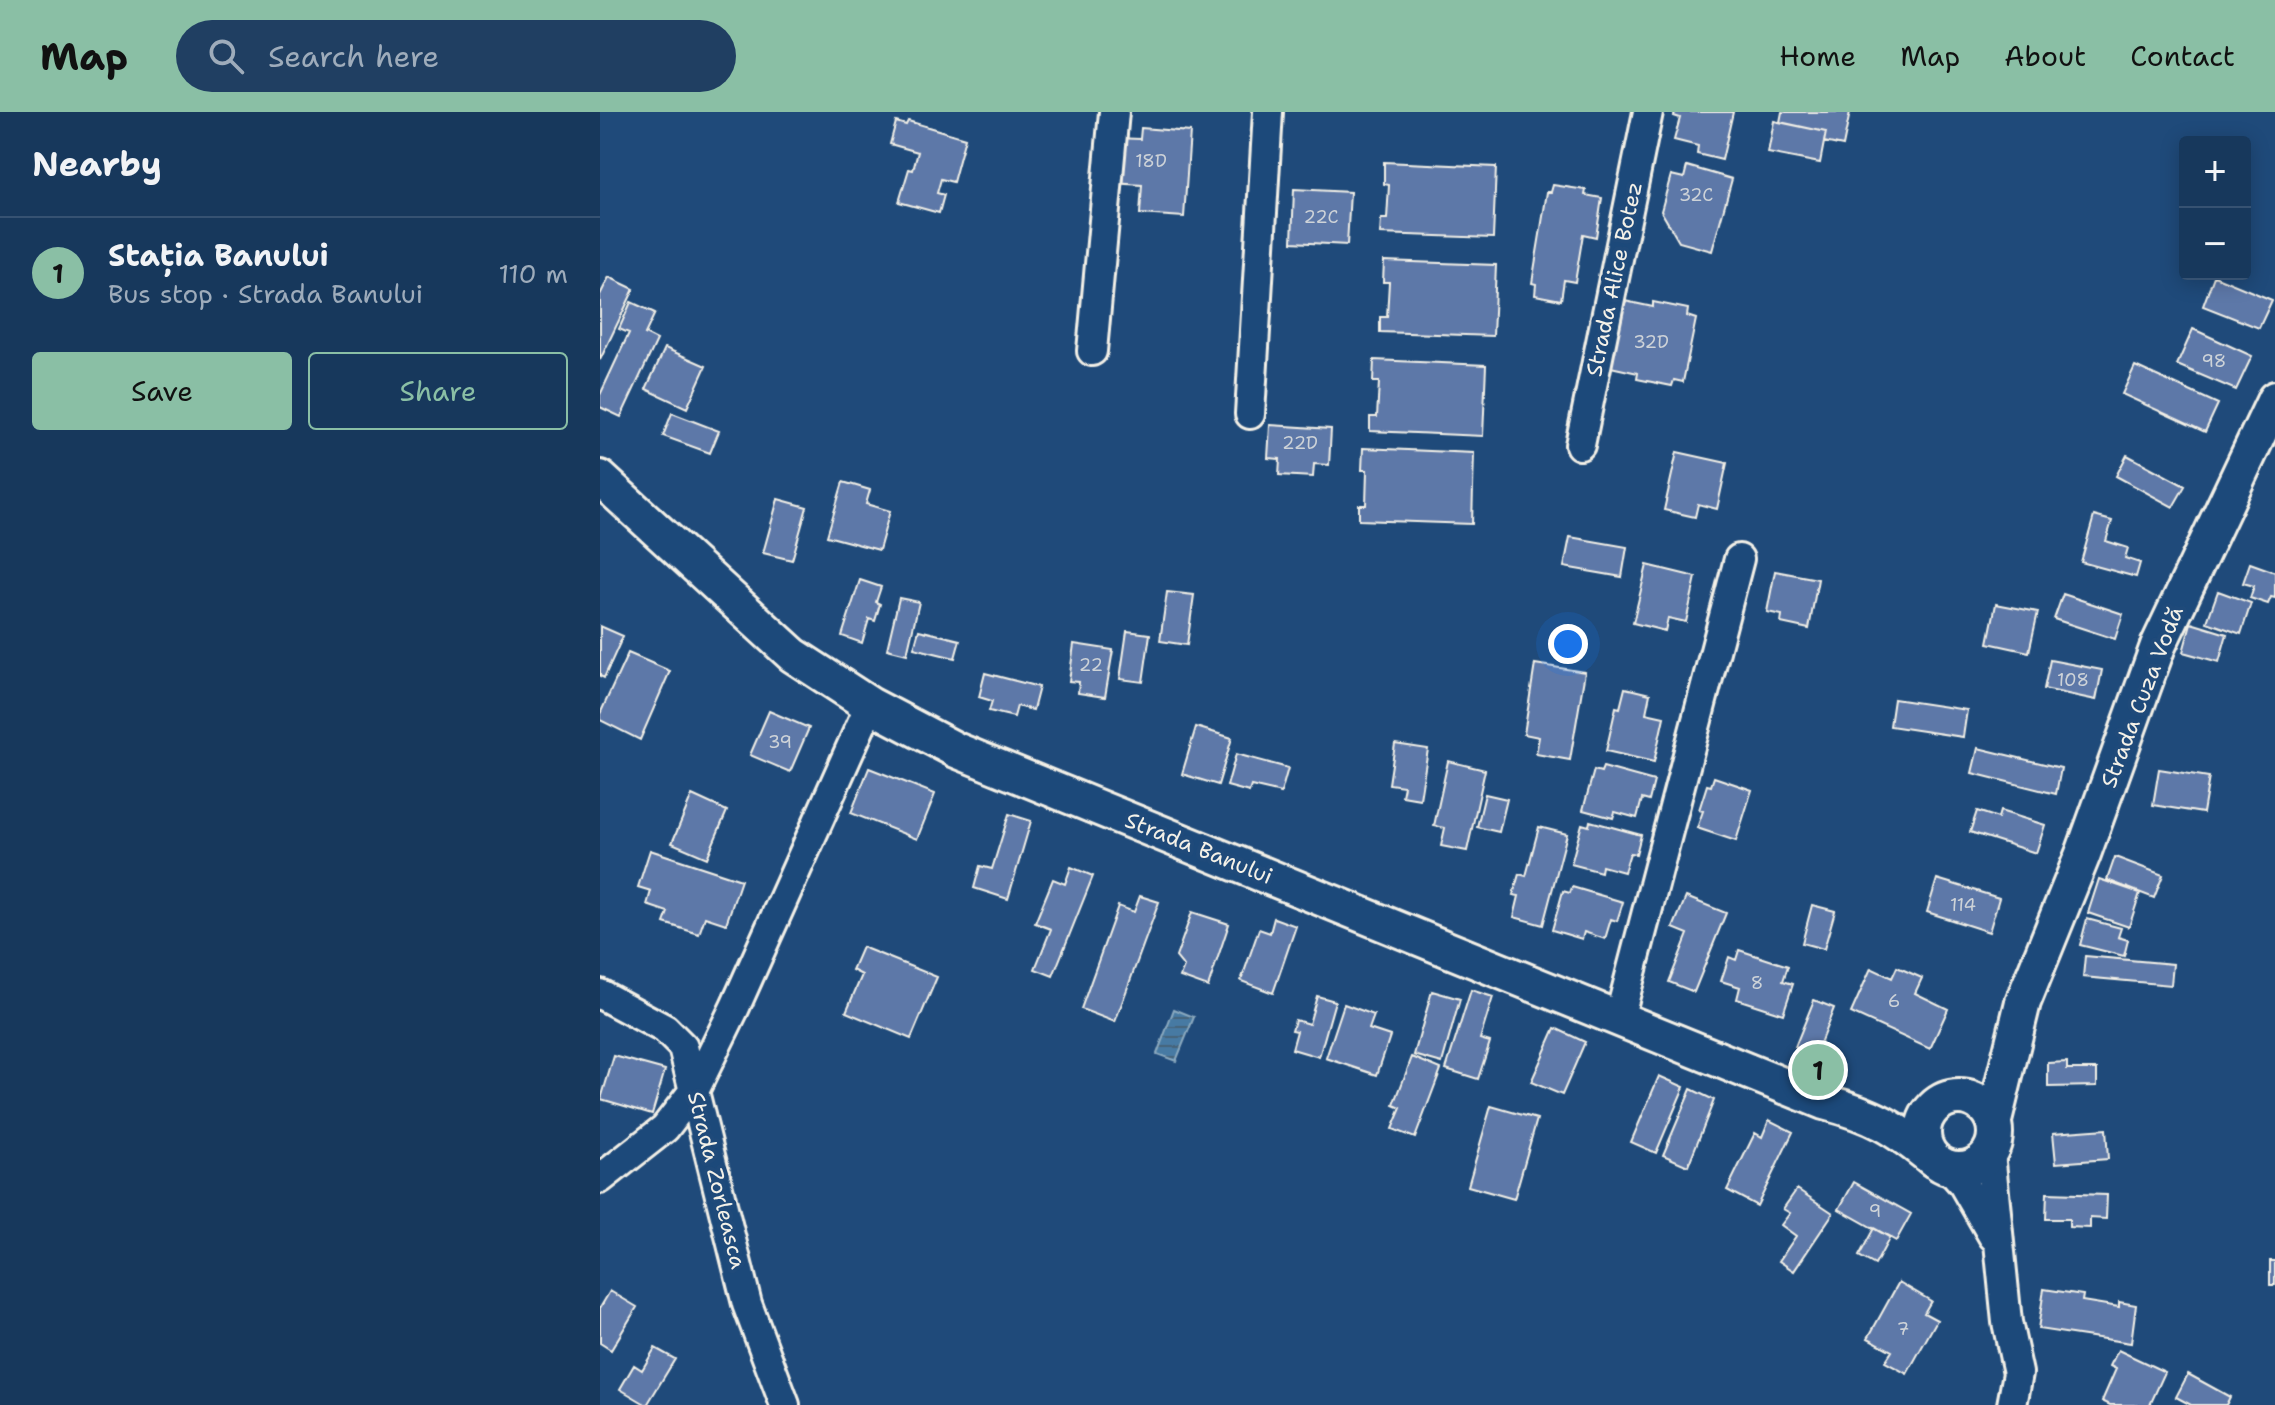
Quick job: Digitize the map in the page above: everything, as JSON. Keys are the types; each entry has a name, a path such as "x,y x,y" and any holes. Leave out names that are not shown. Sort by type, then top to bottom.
{"street":[{"path":"1092,351 1114,112"},
{"path":"1250,414 1268,112"},
{"name":"Strada Alice Botez","path":"1580,445 1648,112"},
{"name":"Strada Cuza Vodă","path":"1992,1137 2003,1075 2023,1002 2083,854 2158,646 2275,399"},
{"name":"Strada Banului","path":"600,478 793,655 870,705 956,750 1824,1102 1860,1111 1898,1131 1942,1164"},
{"path":"1619,1019 1739,559"},
{"path":"600,1179 665,1128 695,1089 870,705"},
{"name":"Strada Zorleasca","path":"600,994 665,1029 683,1047 747,1304 785,1405"},
{"name":"Strada Cuza Vodă","path":"1945,1104 2002,1038 2023,1002"},
{"path":"2001,1251 1986,1219 1963,1184 1927,1149 1923,1136 1925,1122 1945,1104 1981,1104 1992,1137 2007,1322 2018,1373 2012,1405"},
{"name":"Strada Banului","path":"1860,1111 1945,1104"},
{"path":"1942,1164 1972,1168 1992,1137"}],"water":[{"path":"1174,1009 1194,1017 1176,1061 1157,1054"}],"building":[{"path":"1675,112 1733,112 1722,160 1697,154 1698,146 1674,140 1680,118 1674,116"},
{"path":"1782,112 1850,112 1843,146 1824,142 1826,132 1780,122"},
{"path":"908,121 965,138 953,182 941,179 937,193 944,195 939,213 899,202 918,152 890,144 896,122 906,125"},
{"path":"1774,121 1826,132 1820,163 1768,153"},
{"path":"1141,128 1190,132 1184,217 1140,214 1142,185 1113,183 1116,138 1140,139"},
{"path":"1384,162 1496,167 1493,238 1380,234 1381,219 1387,219 1389,185 1384,184"},
{"path":"1687,166 1732,179 1712,251 1679,242 1661,211 1671,175 1684,178"},
{"path":"1553,185 1586,190 1585,195 1602,198 1596,237 1583,234 1575,282 1564,280 1561,300 1535,295 1536,284 1532,283 1547,192 1551,192"},
{"path":"1294,189 1350,192 1347,245 1292,242"},
{"path":"1384,261 1496,265 1493,336 1380,332 1380,317 1387,317 1389,282 1383,282"},
{"path":"609,277 634,289 600,360 600,295"},
{"path":"2213,280 2224,280 2272,300 2259,328 2203,306"},
{"path":"1620,300 1653,307 1653,302 1688,309 1687,316 1696,319 1683,382 1674,380 1672,386 1637,379 1638,373 1606,366"},
{"path":"631,302 655,313 645,334 657,340 621,417 600,407 600,395 629,333 619,329"},
{"path":"2193,329 2252,356 2236,390 2177,365"},
{"path":"665,348 706,366 687,408 646,389"},
{"path":"1374,360 1486,365 1483,436 1370,431 1370,417 1377,417 1379,382 1373,382"},
{"path":"2135,366 2218,404 2205,432 2122,394"},
{"path":"672,413 719,431 710,453 663,436"},
{"path":"1270,425 1331,429 1329,465 1314,464 1313,477 1279,475 1280,459 1268,458"},
{"path":"1363,448 1474,453 1472,524 1359,520 1359,505 1366,505 1367,470 1362,470"},
{"path":"1677,452 1727,463 1717,509 1698,504 1695,517 1664,510"},
{"path":"2127,455 2185,486 2173,507 2116,476"},
{"path":"843,482 870,490 866,504 890,511 879,550 827,536"},
{"path":"778,499 807,507 792,560 763,553"},
{"path":"2094,516 2112,521 2106,541 2128,548 2125,558 2140,563 2136,577 2081,562"},
{"path":"1570,537 1627,547 1622,577 1564,567"},
{"path":"2250,563 2275,572 2275,598 2271,597 2268,604 2250,598 2254,586 2243,583"},
{"path":"1647,565 1696,577 1686,622 1668,618 1665,631 1633,623"},
{"path":"1775,571 1818,579 1809,629 1781,623 1782,615 1767,612"},
{"path":"860,580 881,587 875,621 869,619 862,643 842,636"},
{"path":"2218,591 2251,603 2241,634 2207,622"},
{"path":"1167,592 1194,595 1187,645 1160,641"},
{"path":"2063,594 2123,614 2115,639 2054,619"},
{"path":"899,598 919,602 907,654 887,649"},
{"path":"1996,604 2038,612 2029,652 1988,643"},
{"path":"2191,623 2227,634 2219,662 2183,652"},
{"path":"600,626 623,636 604,678 600,676"},
{"path":"919,630 960,640 955,658 914,648"},
{"path":"1127,631 1150,634 1143,682 1120,679"},
{"path":"1074,644 1113,650 1105,697 1078,693 1079,682 1069,681"},
{"path":"628,653 670,671 640,740 600,720"},
{"path":"2050,660 2102,670 2096,700 2044,689"},
{"path":"1535,664 1585,672 1570,760 1536,754 1539,737 1524,734"},
{"path":"985,673 1039,687 1033,710 1017,706 1014,717 989,711 992,701 979,697"},
{"path":"1625,688 1650,694 1646,713 1664,717 1654,762 1606,751 1616,707 1620,708"},
{"path":"1894,699 1967,710 1963,737 1890,726"},
{"path":"769,711 809,728 790,772 750,755"},
{"path":"1196,727 1232,738 1218,785 1182,774"},
{"path":"1395,744 1428,749 1420,799 1402,796 1404,786 1389,784"},
{"path":"1978,748 2061,768 2056,794 1972,773"},
{"path":"1236,754 1288,768 1281,793 1251,786 1249,792 1227,786"},
{"path":"1448,761 1485,770 1467,851 1441,846 1445,828 1434,826"},
{"path":"1603,767 1654,781 1649,801 1642,799 1637,818 1615,812 1613,818 1583,810 1594,770 1601,772"},
{"path":"869,768 935,794 917,839 851,813"},
{"path":"2159,769 2209,777 2203,813 2153,805"},
{"path":"1714,777 1752,790 1736,841 1697,828 1707,785 1711,786"},
{"path":"1485,794 1507,799 1499,832 1477,827"},
{"path":"692,795 727,811 707,858 672,843"},
{"path":"1977,811 1998,818 2000,811 2045,825 2036,853 1970,832"},
{"path":"1009,814 1031,821 1008,899 974,888 980,866 992,869"},
{"path":"1590,821 1641,835 1636,854 1630,853 1624,872 1602,866 1601,872 1571,864 1582,824 1589,826"},
{"path":"1539,827 1567,834 1543,925 1514,917 1519,896 1513,895 1519,874 1526,876"},
{"path":"650,850 741,880 726,924 705,917 699,934 664,923 668,912 647,905 651,891 638,887"},
{"path":"2115,857 2163,875 2154,898 2107,880"},
{"path":"1071,867 1093,876 1053,976 1035,969 1051,929 1035,923 1053,879 1065,884"},
{"path":"1937,879 1999,898 1989,932 1927,912"},
{"path":"2099,879 2140,893 2129,927 2088,913"},
{"path":"1572,887 1623,902 1617,921 1611,919 1605,939 1584,932 1582,939 1552,930 1563,891 1570,893"},
{"path":"1140,896 1159,902 1115,1022 1081,1009 1118,906 1134,912"},
{"path":"1686,897 1726,913 1694,992 1669,982 1688,934 1673,928"},
{"path":"1812,905 1835,911 1824,949 1802,943"},
{"path":"1192,912 1229,924 1208,987 1180,977 1184,967 1176,957"},
{"path":"1274,918 1296,926 1273,993 1241,981 1259,929 1270,933"},
{"path":"2087,919 2121,928 2118,937 2128,940 2124,956 2080,945"},
{"path":"862,947 937,977 911,1039 846,1012 862,975 852,970"},
{"path":"1739,950 1788,966 1783,981 1793,984 1783,1014 1737,999 1740,987 1721,981 1729,957 1736,960"},
{"path":"2085,956 2173,964 2171,985 2083,977"},
{"path":"1897,967 1922,978 1915,993 1948,1009 1930,1049 1851,1013 1871,968 1892,978"},
{"path":"1471,990 1493,997 1480,1039 1490,1042 1478,1079 1446,1069"},
{"path":"1432,991 1460,999 1442,1063 1414,1055"},
{"path":"1317,996 1335,1001 1319,1057 1292,1049 1297,1031 1292,1030 1295,1020 1309,1024"},
{"path":"1814,1000 1834,1008 1815,1056 1795,1047"},
{"path":"1344,1004 1374,1015 1369,1029 1390,1036 1377,1075 1326,1058"},
{"path":"1555,1028 1585,1042 1562,1095 1531,1082"},
{"path":"614,1056 665,1070 652,1114 601,1099"},
{"path":"1412,1057 1441,1069 1415,1138 1392,1129 1401,1108 1394,1105"},
{"path":"2067,1062 2067,1069 2097,1069 2097,1086 2048,1087 2048,1063"},
{"path":"1659,1076 1684,1087 1656,1153 1631,1142"},
{"path":"1691,1089 1714,1100 1688,1166 1663,1155"},
{"path":"1491,1106 1537,1119 1514,1199 1468,1186"},
{"path":"1769,1120 1793,1132 1757,1206 1727,1190 1755,1133 1762,1137"},
{"path":"2106,1129 2108,1159 2056,1163 2053,1133"},
{"path":"1854,1182 1911,1214 1896,1241 1839,1209"},
{"path":"1797,1189 1833,1213 1794,1271 1779,1261 1796,1236 1781,1225 1790,1213 1783,1209"},
{"path":"2047,1193 2107,1195 2106,1219 2090,1218 2090,1228 2069,1227 2069,1219 2046,1219"},
{"path":"1874,1228 1890,1237 1875,1265 1859,1256"},
{"path":"2270,1261 2275,1261 2275,1285 2270,1285"},
{"path":"1899,1282 1931,1301 1924,1313 1937,1320 1907,1374 1885,1362 1892,1351 1868,1338"},
{"path":"2044,1289 2083,1295 2082,1301 2119,1307 2119,1302 2136,1305 2131,1343 2038,1329"},
{"path":"610,1291 637,1307 611,1350 600,1343 600,1308"},
{"path":"655,1348 675,1359 647,1405 620,1389 634,1365 642,1370"},
{"path":"2118,1350 2165,1372 2150,1405 2110,1405 2102,1401 2116,1369 2110,1366"},
{"path":"2188,1374 2230,1397 2226,1405 2191,1405 2176,1397"}],"place":[{"name":"Stația Banului","path":"1818,1070"}]}
